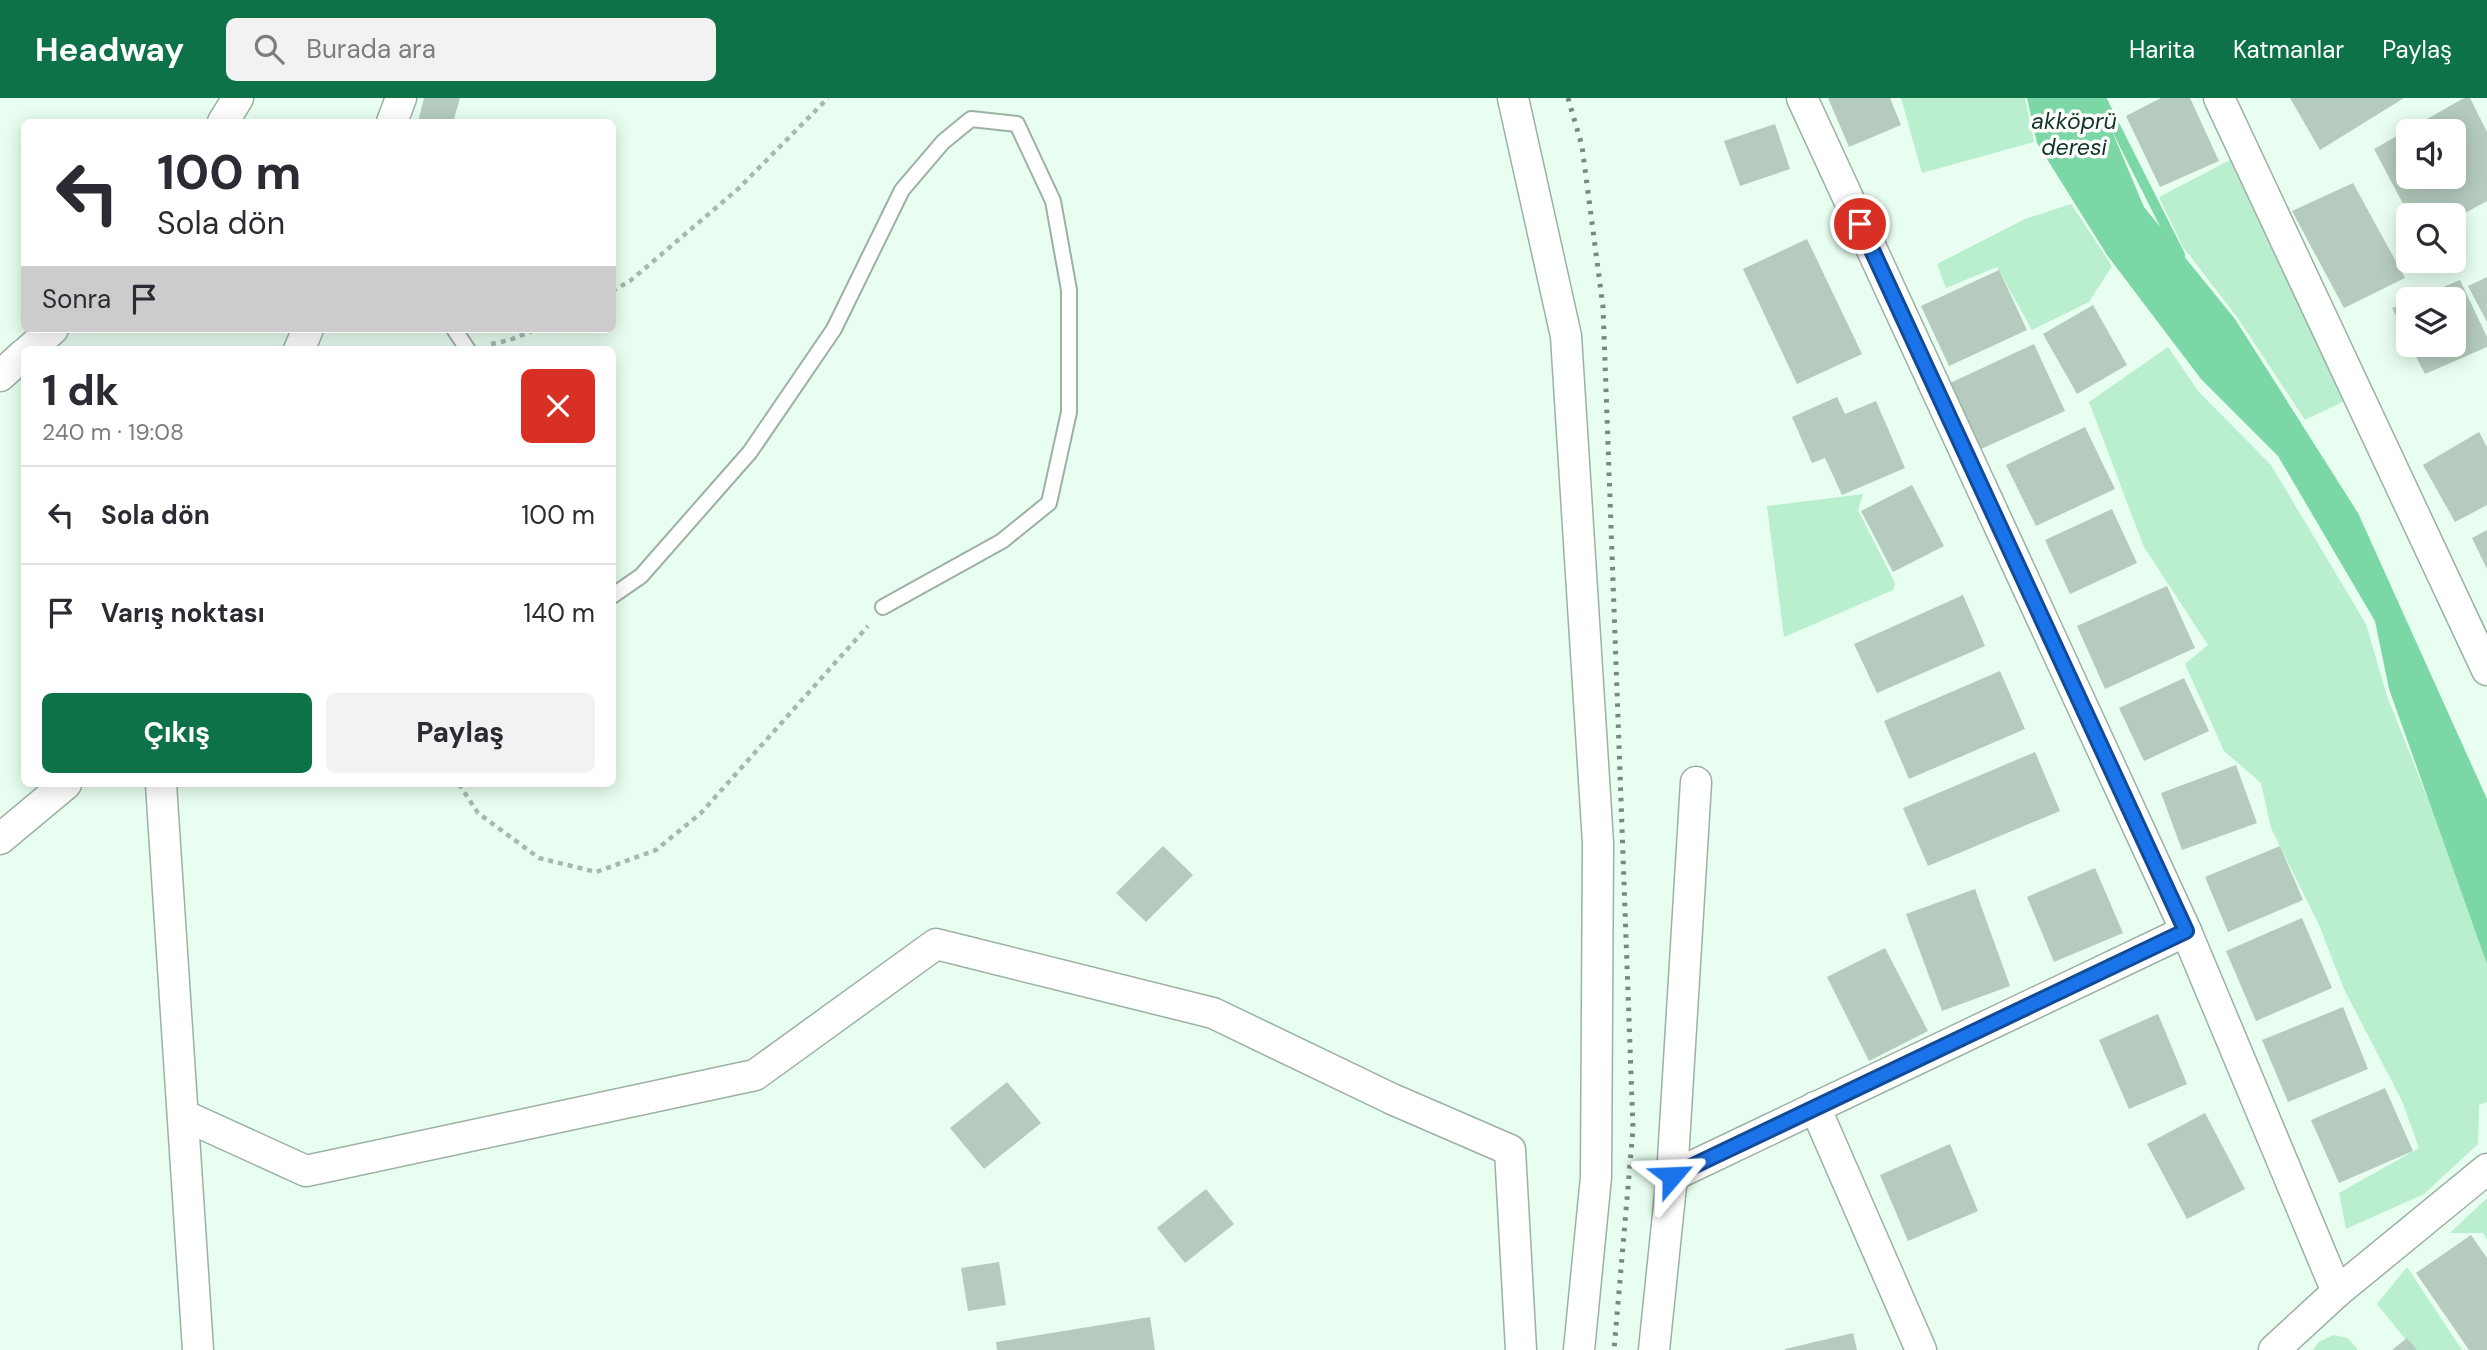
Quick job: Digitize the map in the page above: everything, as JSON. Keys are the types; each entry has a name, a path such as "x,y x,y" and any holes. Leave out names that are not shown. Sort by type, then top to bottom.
{"street":[{"path":"225,119 237,98"},
{"path":"393,119 401,98"},
{"path":"1513,98 1566,336 1598,843 1596,1177 1579,1350"},
{"path":"1802,98 2186,931 2337,1292"},
{"path":"2218,98 2487,670"},
{"path":"34,346 48,333"},
{"path":"0,376 21,357"},
{"path":"1654,1350 1672,1176 1696,782"},
{"path":"0,839 62,787"},
{"path":"161,787 198,1350"},
{"path":"1672,1176 2186,931"},
{"path":"183,1115 306,1171 755,1075 936,944 1213,1013 1392,1099 1510,1150 1521,1350"},
{"path":"1815,1107 1921,1350"},
{"path":"2274,1350 2337,1292 2487,1169"}],"lane":[{"path":"616,593 641,576 750,452 834,329 902,190 943,142 971,119 1017,124 1053,201 1069,290 1069,412 1049,503 1002,541 883,607"}],"path":[{"path":"616,289 630,281 738,189 828,98"},
{"path":"482,346 527,333"},
{"path":"461,787 478,813 539,858 596,872 656,850 701,813 842,658 883,607"}],"shaded area":[{"path":"1901,98 2025,98 2034,142 1922,173"},
{"path":"2232,159 2345,401 2305,420 2237,317 2183,247 2159,197"},
{"path":"2071,204 2112,266 2089,302 2032,330 1997,267 1946,288 1937,264 2025,219"},
{"path":"2168,347 2199,392 2271,465 2366,624 2387,696 2487,948 2487,1102 2479,1105 2478,1144 2424,1194 2346,1229 2339,1193 2419,1148 2402,1101 2344,989 2319,925 2271,828 2261,783 2224,751 2185,664 2208,645 2144,547 2089,402"},
{"path":"1863,494 1858,510 1895,583 1893,590 1784,637 1767,506"},
{"path":"2487,1198 2487,1240 2483,1233 2450,1233"},
{"path":"2407,1267 2462,1350 2414,1350 2377,1304"},
{"path":"2333,1335 2348,1338 2358,1350 2313,1350 2319,1342"}],"water":[{"name":"akköprü deresi","path":"2027,98 2098,98 2144,207 2235,319 2358,513 2487,799 2487,964 2389,689 2375,621 2278,456 2201,379 2107,255 2037,143"}],"building":[{"path":"424,98 460,98 454,119 419,119"},
{"path":"1828,98 1890,98 1901,125 1849,147"},
{"path":"2161,98 2190,98 2219,161 2160,187 2126,116"},
{"path":"2290,98 2404,98 2320,150"},
{"path":"2464,98 2470,98 2487,132 2487,201 2466,212 2466,203 2403,203 2374,149 2396,137 2396,189 2466,189 2466,119 2427,119"},
{"path":"1775,124 1790,169 1740,186 1724,141"},
{"path":"2353,183 2396,262 2396,273 2402,273 2405,278 2344,308 2292,211"},
{"path":"1807,239 1862,354 1797,384 1743,269"},
{"path":"1999,270 2027,330 1949,366 1921,306"},
{"path":"2487,277 2487,322 2468,286"},
{"path":"2460,280 2463,287 2443,287"},
{"path":"2466,293 2487,337 2487,347 2466,356"},
{"path":"2093,305 2127,365 2077,394 2043,334"},
{"path":"2034,344 2065,411 1981,449 1950,383"},
{"path":"2416,357 2464,357 2425,374"},
{"path":"1837,397 1845,414 1876,401 1905,468 1842,495 1825,458 1812,463 1792,417"},
{"path":"2085,427 2115,489 2036,526 2006,465"},
{"path":"2479,432 2487,447 2487,505 2455,522 2423,465"},
{"path":"1912,485 1944,546 1893,572 1861,511"},
{"path":"2112,509 2137,563 2070,594 2045,540"},
{"path":"2487,530 2487,569 2472,538"},
{"path":"2167,586 2195,648 2105,689 2077,626"},
{"path":"1963,595 1985,646 1877,693 1854,644"},
{"path":"2000,671 2025,729 1909,779 1884,721"},
{"path":"2184,678 2209,731 2144,761 2119,708"},
{"path":"2035,752 2060,811 1928,866 1903,808"},
{"path":"2236,765 2257,823 2182,850 2161,793"},
{"path":"1163,846 1193,875 1146,922 1116,893"},
{"path":"2280,846 2303,900 2228,932 2205,877"},
{"path":"2095,868 2123,933 2054,962 2027,897"},
{"path":"1975,889 2010,986 1942,1011 1906,914"},
{"path":"2302,918 2332,988 2256,1021 2226,951"},
{"path":"1885,948 1928,1031 1869,1061 1827,977"},
{"path":"2343,1007 2368,1069 2288,1102 2262,1040"},
{"path":"2158,1014 2187,1084 2129,1109 2099,1040"},
{"path":"1007,1082 1041,1123 984,1169 950,1128"},
{"path":"2385,1088 2413,1151 2339,1183 2311,1120"},
{"path":"2205,1113 2245,1189 2187,1219 2147,1144"},
{"path":"1950,1144 1978,1211 1908,1241 1880,1175"},
{"path":"1206,1189 1234,1224 1185,1263 1157,1228"},
{"path":"2471,1235 2487,1258 2487,1350 2469,1350 2416,1273"},
{"path":"999,1262 1006,1305 968,1311 961,1268"},
{"path":"1150,1317 1155,1350 997,1350 996,1342"},
{"path":"1853,1333 1857,1350 1785,1350 1785,1349"},
{"path":"2407,1338 2417,1350 2392,1350"}],"waterway":[{"path":"2101,98 2180,255"}],"railway":[{"path":"1568,98 1582,146 1603,307 1633,1129 1614,1350"}],"route":[{"path":"1672,1176 2186,931 1860,224"}]}
